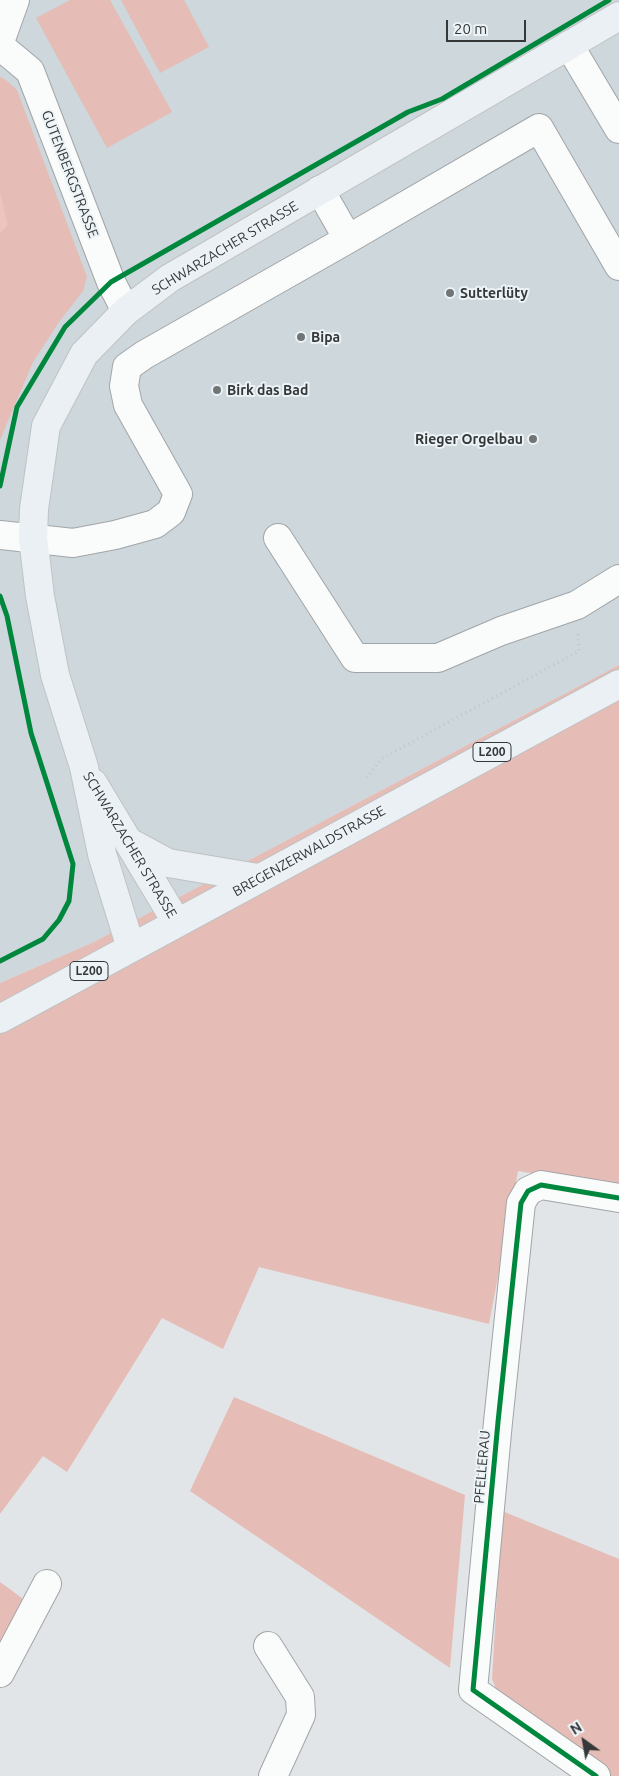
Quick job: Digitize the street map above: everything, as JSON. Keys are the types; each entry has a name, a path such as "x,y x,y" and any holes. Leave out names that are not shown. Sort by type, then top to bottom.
{"main road":[{"name":"SCHWARZACHER STRASSE","path":"131,948 102,854 84,767 55,675 40,596 33,538 34,509 46,426 84,354 126,311 170,278 619,16"},
{"name":"BREGENZERWALDSTRASSE","path":"0,1019 619,684"},
{"name":"SCHWARZACHER STRASSE","path":"84,767 177,923"},
{"path":"130,843 168,863 258,878"}],"street":[{"path":"0,42 15,0"},
{"path":"569,45 611,96 619,129"},
{"name":"GUTENBERGSTRASSE","path":"0,46 30,71 111,282 126,311"},
{"path":"0,535 73,543 115,535 155,524 171,512 178,494 128,405 124,386 128,367 144,355 348,240 539,128 619,266"},
{"path":"320,190 348,240"},
{"path":"278,538 356,658 438,658 502,631 577,605 619,579"},
{"name":"PFELLERAU","path":"596,1776 473,1690 521,1203 528,1191 542,1185 619,1198"},
{"path":"0,1673 47,1584"},
{"path":"268,1646 300,1697 302,1715 273,1776"}],"path":[{"path":"367,778 381,759 579,651 577,605"}],"shaded area":[{"path":"0,0 619,0 619,665 94,942 0,983"},
{"path":"70,0 110,0 172,112 107,148 36,18"},
{"path":"121,0 184,0 209,47 160,73"},
{"path":"0,77 17,90 87,277 83,291 59,322 33,362 0,440"},
{"path":"0,191 7,226 0,233"},
{"path":"619,665 619,1188 518,1171 489,1324 259,1267 223,1349 162,1318 67,1472 43,1456 0,1514 0,983 94,942"},
{"path":"234,1397 465,1495 450,1668 190,1491"},
{"path":"502,1511 619,1559 619,1776 611,1776 505,1705 497,1691 492,1679"},
{"path":"0,1582 26,1601 0,1649"}],"cycle path":[{"path":"0,486 17,407 65,327 111,282 408,112 442,99 609,0"},
{"path":"0,596 7,616 31,733 73,864 69,901 59,920 43,939 0,961"},
{"path":"596,1776 473,1690 521,1203 528,1191 541,1185 619,1198"}],"place":[{"name":"Sutterlüty","path":"450,293"},
{"name":"Bipa","path":"301,337"},
{"name":"Birk das Bad","path":"217,390"},
{"name":"Rieger Orgelbau","path":"533,439"}]}
